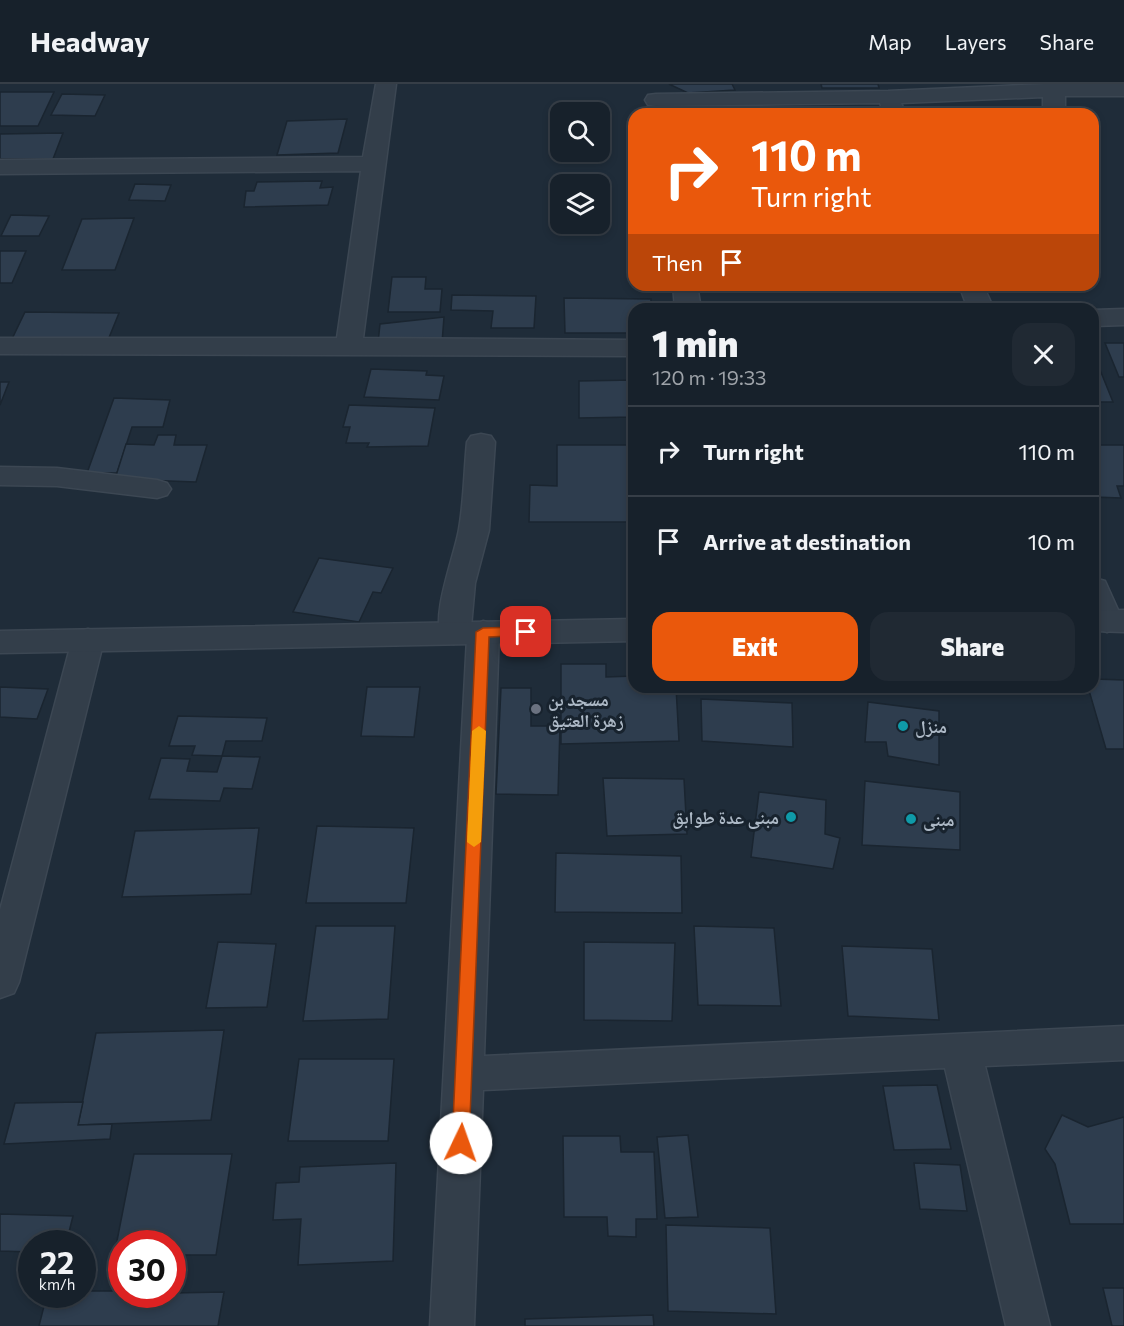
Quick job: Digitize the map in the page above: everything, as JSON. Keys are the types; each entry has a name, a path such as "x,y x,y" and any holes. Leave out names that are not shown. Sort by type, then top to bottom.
{"street":[{"path":"349,346 386,84"},
{"path":"656,99 892,105 1054,90 1124,90"},
{"path":"1054,90 1054,108"},
{"path":"0,167 373,164"},
{"path":"1099,318 1124,317"},
{"path":"0,346 628,348"},
{"path":"452,1326 464,1074 468,633 460,583 474,530 481,442"},
{"path":"0,476 57,477 157,489"},
{"path":"1099,600 1108,621"},
{"path":"0,642 628,630"},
{"path":"2,970 88,640"},
{"path":"464,1074 1124,1042"},
{"path":"961,1051 1028,1326"}],"building":[{"path":"669,84 732,84 735,90 688,93"},
{"path":"821,84 878,84 879,88 822,88"},
{"path":"0,92 54,92 38,126 0,126"},
{"path":"62,94 105,95 95,116 51,115"},
{"path":"347,119 338,153 277,155 287,121"},
{"path":"63,133 53,159 0,159 0,134"},
{"path":"322,181 320,188 333,187 328,205 244,207 246,191 254,191 257,182"},
{"path":"135,184 171,185 165,201 129,200"},
{"path":"11,215 49,216 39,236 1,236"},
{"path":"134,218 115,270 62,270 82,219"},
{"path":"0,251 26,251 12,283 0,283"},
{"path":"392,277 426,277 425,289 442,289 440,312 388,312"},
{"path":"452,295 536,296 534,328 491,328 493,311 451,310"},
{"path":"564,298 651,299 651,303 628,303 628,333 565,333"},
{"path":"25,312 119,313 108,340 11,341"},
{"path":"444,317 442,343 378,343 380,324"},
{"path":"1105,343 1124,343 1124,377 1119,377"},
{"path":"1099,367 1113,402 1099,402"},
{"path":"371,369 427,371 426,375 444,376 439,400 364,397"},
{"path":"628,380 628,417 579,418 579,381"},
{"path":"0,382 9,382 0,405"},
{"path":"114,398 170,400 163,427 132,427 117,473 87,473"},
{"path":"349,405 435,408 428,446 367,447 369,443 346,443 350,427 343,427"},
{"path":"158,435 176,435 174,445 207,445 196,482 115,479 126,444 154,445"},
{"path":"557,445 628,445 628,522 529,522 530,485 557,486"},
{"path":"1099,445 1124,445 1124,486 1117,486 1121,498 1099,497"},
{"path":"319,558 393,568 381,593 373,592 359,622 293,612"},
{"path":"561,664 606,664 606,677 628,676 628,693 676,693 679,741 561,744"},
{"path":"1099,679 1124,680 1124,749 1106,749 1090,693 1099,693"},
{"path":"0,687 48,689 37,719 0,717"},
{"path":"367,687 420,687 414,737 361,736"},
{"path":"501,688 531,688 531,726 560,726 558,795 496,794"},
{"path":"701,699 792,703 793,747 702,741"},
{"name":"منزل","path":"868,702 939,711 939,765 888,756 886,742 865,742"},
{"path":"178,716 267,718 262,741 226,741 222,756 192,755 195,746 169,746"},
{"path":"222,756 260,757 252,789 224,788 220,801 149,799 161,758 190,759 187,771 217,772"},
{"path":"603,778 684,779 687,834 607,836"},
{"name":"مبنى","path":"865,781 960,792 960,850 862,845"},
{"name":"مبنى عدة طوابق","path":"759,792 826,800 825,834 840,838 833,869 751,857"},
{"path":"317,826 414,828 406,903 306,903"},
{"path":"259,828 251,894 122,897 135,831"},
{"path":"556,853 681,856 682,913 555,912"},
{"path":"316,926 395,926 388,1019 303,1021"},
{"path":"694,926 774,928 781,1006 698,1005"},
{"path":"218,942 276,944 267,1007 206,1008"},
{"path":"584,942 675,943 672,1021 584,1020"},
{"path":"842,946 932,949 939,1020 848,1016"},
{"path":"224,1030 211,1120 78,1125 96,1033"},
{"path":"299,1059 394,1059 388,1141 288,1141"},
{"path":"937,1085 951,1149 894,1150 883,1086"},
{"path":"83,1102 78,1125 112,1124 110,1139 4,1144 15,1103"},
{"path":"1062,1115 1088,1127 1124,1117 1124,1224 1070,1224 1055,1164 1045,1149"},
{"path":"688,1135 698,1217 665,1218 657,1137"},
{"path":"563,1136 620,1136 621,1152 654,1152 657,1219 636,1219 636,1237 608,1236 607,1217 564,1217"},
{"path":"134,1154 232,1154 216,1255 186,1255 186,1230 119,1230"},
{"path":"396,1163 393,1261 298,1265 301,1219 273,1220 276,1183 299,1182 300,1167"},
{"path":"914,1163 960,1165 967,1211 920,1209"},
{"path":"0,1214 73,1216 70,1230 18,1230 18,1252 0,1251"},
{"path":"666,1225 770,1228 776,1314 668,1311"},
{"path":"1103,1288 1124,1288 1124,1326 1112,1326"},
{"path":"96,1291 108,1291 108,1308 186,1308 186,1293 224,1292 218,1326 39,1326 44,1308 96,1308"},
{"path":"653,1315 654,1326 525,1326 525,1319"}],"slow traffic":[{"path":"474,842 479,731"}],"place":[{"name":"مسجد بن زهرة العتيق","path":"536,709"},
{"name":"منزل","path":"903,726"},
{"name":"مبنى عدة طوابق","path":"791,817"},
{"name":"مبنى","path":"911,819"}],"route":[{"path":"461,1143 483,632 526,632"}]}
